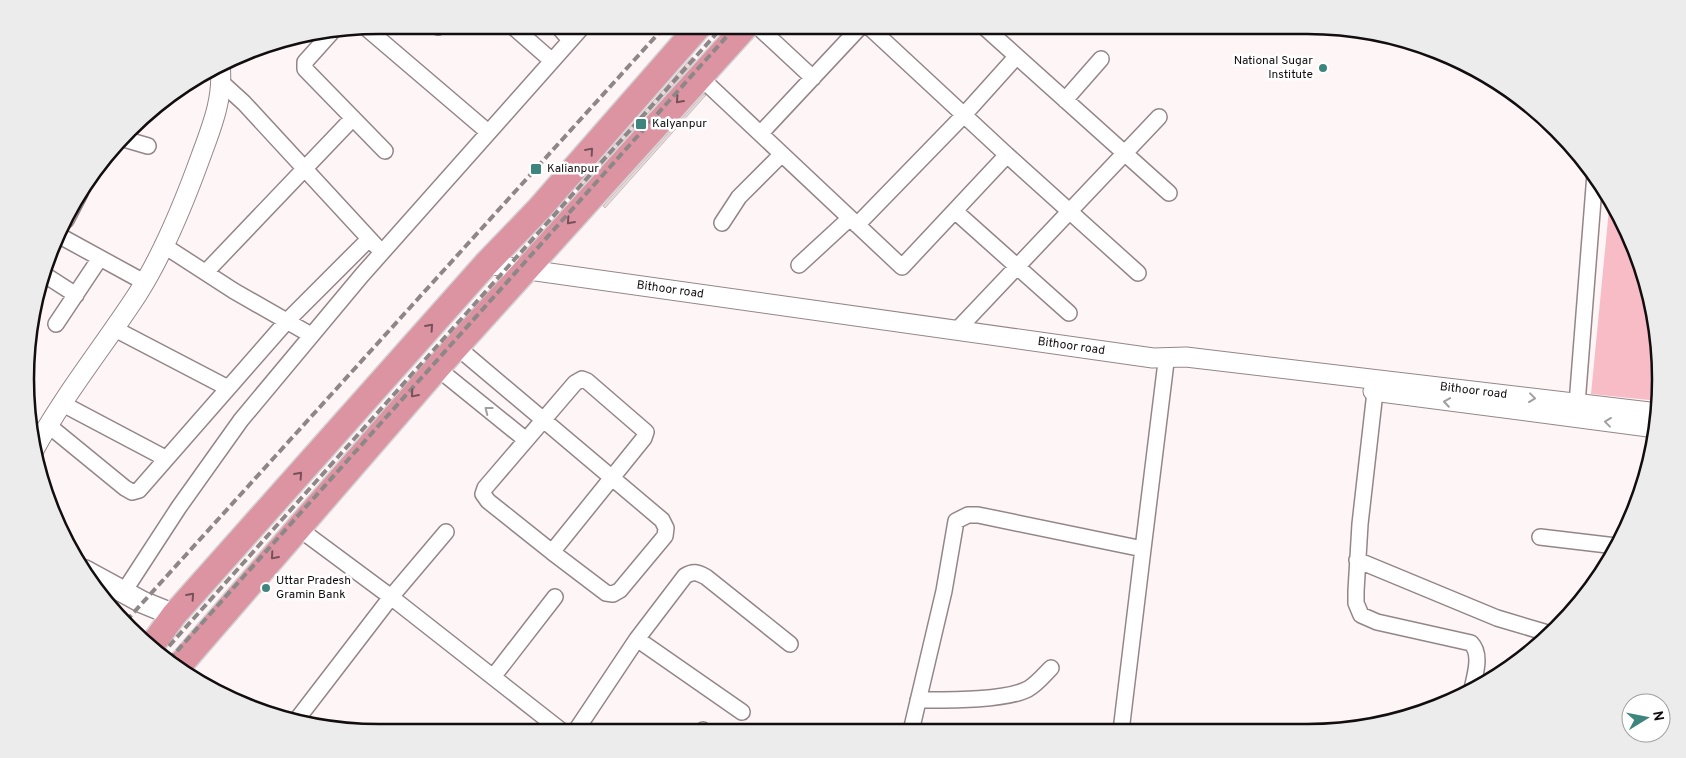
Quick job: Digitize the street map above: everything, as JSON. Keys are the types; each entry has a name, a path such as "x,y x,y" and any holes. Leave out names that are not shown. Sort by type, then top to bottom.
{"highway":[{"path":"155,642 174,615 486,264 539,209 692,34"},
{"path":"182,662 436,368 527,270 738,34"}],"main road":[{"path":"97,578 123,593 174,615"}],"street":[{"path":"373,34 488,132"},
{"path":"522,34 551,60"},
{"path":"565,34 570,40"},
{"path":"123,593 179,507 241,420 382,252 576,34"},
{"path":"766,34 813,78"},
{"path":"761,133 854,34"},
{"path":"876,34 963,116 1071,210 1138,273"},
{"path":"992,34 1169,193"},
{"path":"327,38 304,67 385,150"},
{"path":"798,265 853,221 963,116 1016,57"},
{"path":"1065,100 1101,59"},
{"path":"39,440 48,424 144,282 163,245 212,127 221,94 217,74"},
{"path":"218,74 382,252"},
{"path":"700,77 902,267 956,212 1007,155"},
{"path":"958,329 1159,117"},
{"path":"206,272 353,118"},
{"path":"129,141 148,146"},
{"path":"722,223 739,197 782,154"},
{"path":"1577,404 1594,187"},
{"path":"956,212 1069,313"},
{"path":"64,238 144,282"},
{"path":"48,424 132,492 142,487 165,458 287,321 369,239"},
{"path":"163,245 234,291 311,335"},
{"path":"56,324 100,258"},
{"name":"Bithoor road","path":"486,264 958,329 1159,360 1186,357 1651,412"},
{"path":"49,278 76,296"},
{"path":"113,328 228,388"},
{"path":"457,347 542,421 611,478 662,520 666,528 665,536 620,590 613,594 606,593 552,552 488,501 483,494 485,488 526,440 542,421 575,382 582,379 608,398 646,432 644,438 611,478 552,552"},
{"path":"1122,724 1143,549 1159,360 1184,369 1649,427"},
{"path":"436,368 526,440"},
{"path":"1375,392 1357,560 1356,603 1361,615 1377,622 1471,643 1474,646 1477,659 1473,682"},
{"path":"62,403 165,458"},
{"path":"913,724 944,591 956,521 960,517 978,515 1143,549"},
{"path":"298,528 391,597 553,724"},
{"path":"300,715 391,597 446,532"},
{"path":"1540,537 1610,545"},
{"path":"1357,560 1497,618 1542,632"},
{"path":"581,724 638,640 685,576 694,572 706,577 790,644"},
{"path":"493,677 555,597"},
{"path":"638,640 742,712"},
{"path":"918,700 965,700 1019,692 1031,687 1051,668"}],"shaded area":[{"path":"1609,211 1634,268 1646,312 1652,356 1652,400 1591,394"}],"building":[{"path":"692,57 696,60 582,186 580,184"},
{"path":"704,94 706,95 605,208 603,206"}],"railway":[{"path":"129,617 658,34"},
{"path":"165,650 716,34"},
{"path":"173,656 729,34"}],"place":[{"name":"National Sugar Institute","path":"1323,68"},
{"name":"Kalyanpur","path":"641,124"},
{"name":"Kalianpur","path":"536,169"},
{"name":"Uttar Pradesh Gramin Bank","path":"266,588"}]}
